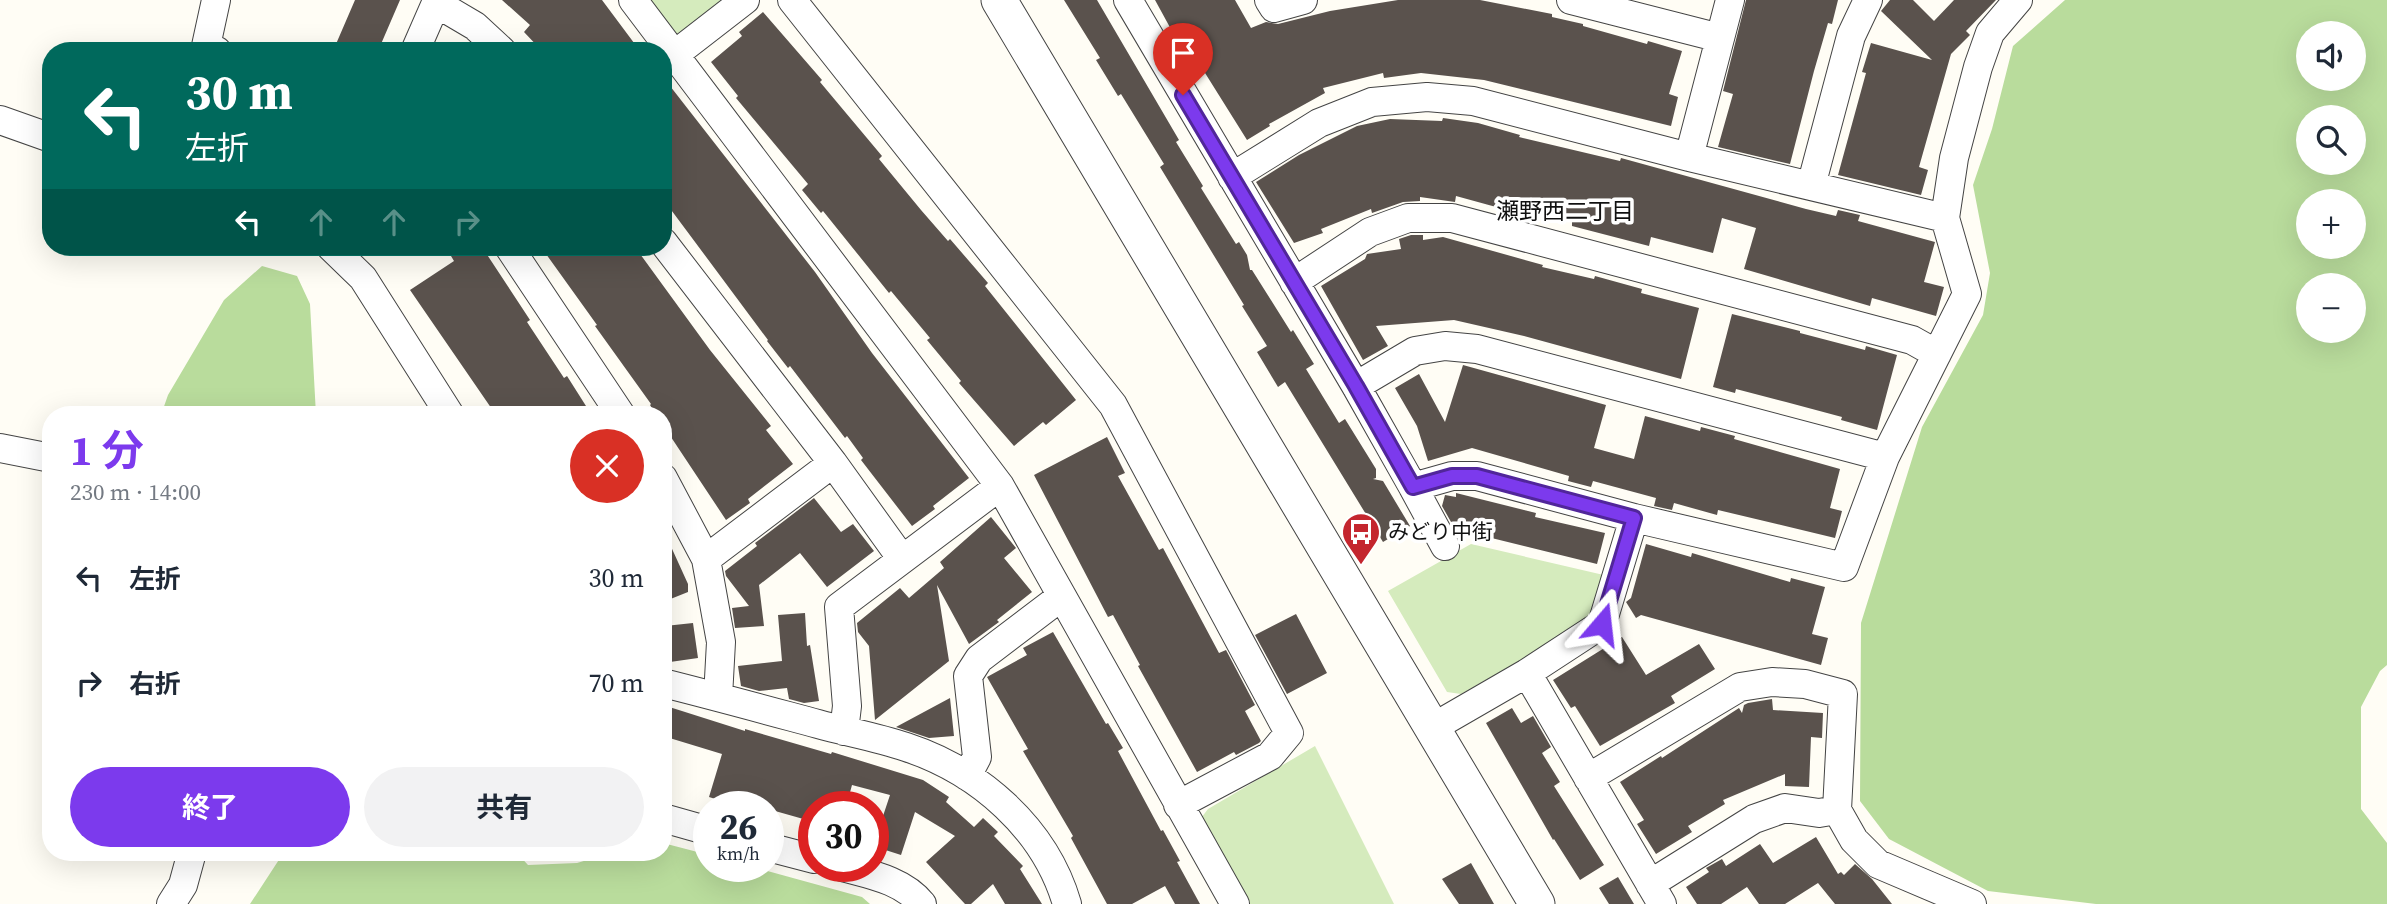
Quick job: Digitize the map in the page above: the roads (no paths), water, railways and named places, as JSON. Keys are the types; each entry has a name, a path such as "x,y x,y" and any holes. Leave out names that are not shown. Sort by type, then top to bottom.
{"street":[{"path":"207,42 216,0"},
{"path":"633,0 664,42"},
{"path":"674,55 745,0"},
{"path":"792,0 1113,405 1289,733 1270,756 1178,805"},
{"path":"999,0 1537,904"},
{"path":"1128,0 1356,386 1445,546"},
{"path":"1269,0 1274,8 1303,0"},
{"path":"1571,0 1720,38"},
{"path":"1689,157 1730,0"},
{"path":"1811,186 1852,36 1868,0"},
{"path":"1413,487 1452,476 1477,476 1634,518 1844,567 1885,457 1968,294 1945,218 1954,158 1978,67 1990,33 2018,0"},
{"path":"419,42 436,3 475,26 492,42"},
{"path":"672,52 1000,486 1235,904"},
{"path":"1232,177 1319,122 1372,102 1427,97 1473,101 1689,157 1945,218"},
{"path":"0,120 42,135"},
{"path":"1294,282 1370,232 1408,218 1452,218 1912,340 1937,354"},
{"path":"672,254 833,463 902,559"},
{"path":"340,256 363,278 444,406"},
{"path":"515,256 615,406"},
{"path":"1356,386 1415,351 1445,346 1477,349 1885,457"},
{"path":"0,448 42,456"},
{"path":"706,559 833,463"},
{"path":"844,731 847,706 839,607 1000,486"},
{"path":"672,495 706,559 721,642 718,697"},
{"path":"1432,728 1527,673 1602,624 1634,518"},
{"path":"967,776 977,757 968,676 979,659 1062,596"},
{"path":"1527,673 1656,894 1754,819 1785,808 1819,813 1837,810"},
{"path":"1588,778 1740,687 1772,682 1805,684 1843,694 1837,810 1854,840 1878,864 1972,904"},
{"path":"672,684 906,747 950,766 1003,802 1036,839 1062,888 1067,904"},
{"path":"672,821 693,826"},
{"path":"171,904 183,885 190,861"},
{"path":"889,880 922,904"}],"place":[{"name":"みどり中街","path":"1361,566"}],"district":[{"name":"瀬野西二丁目","path":"1565,211"}]}
